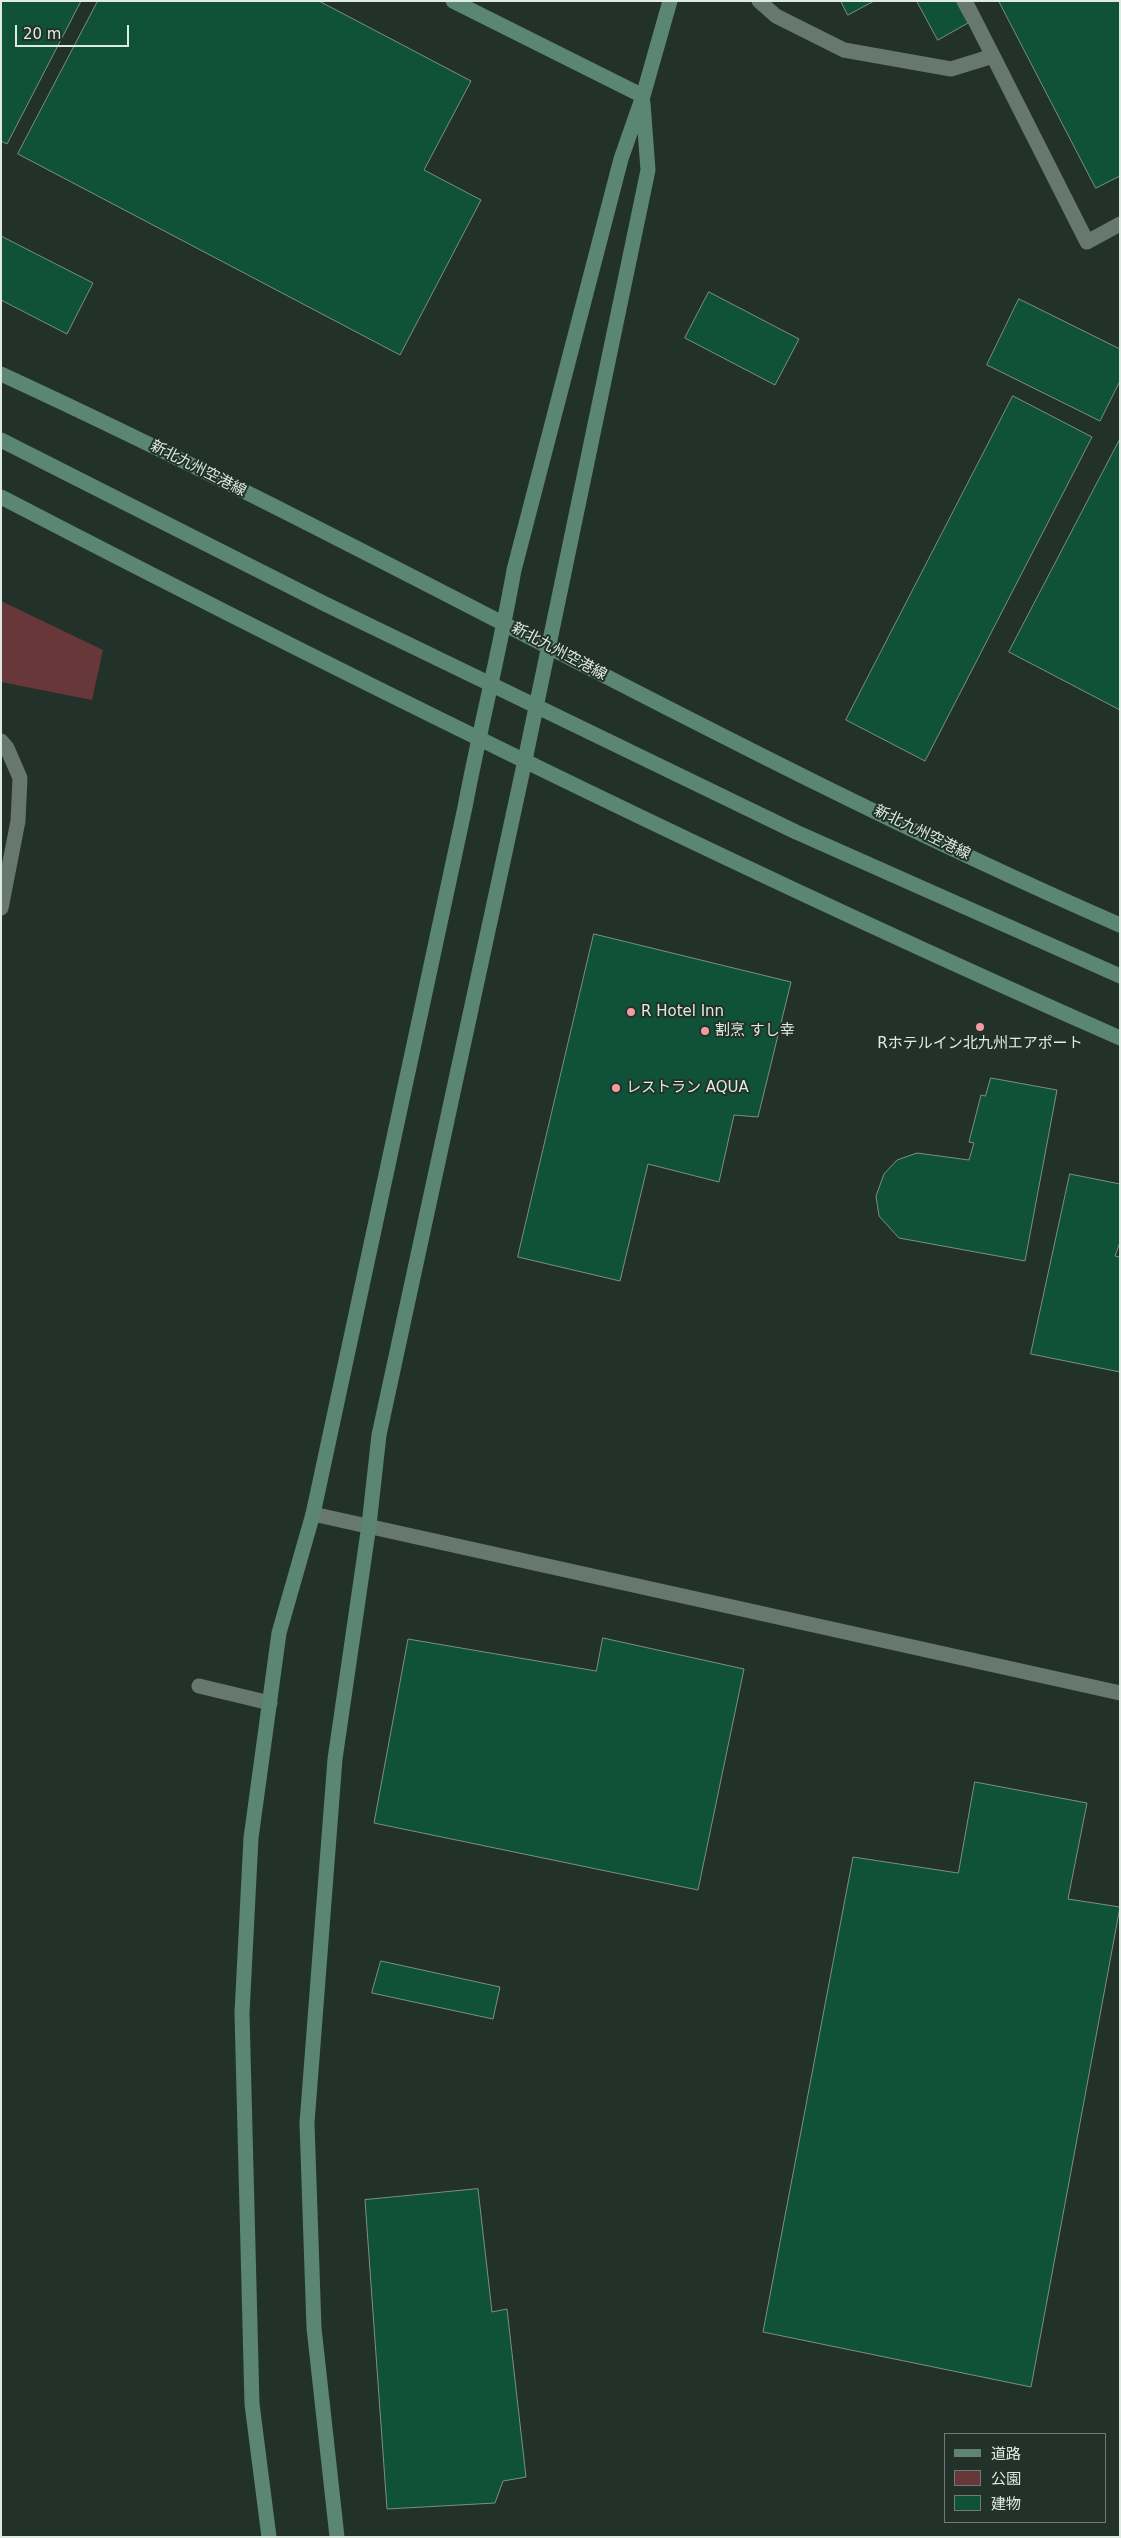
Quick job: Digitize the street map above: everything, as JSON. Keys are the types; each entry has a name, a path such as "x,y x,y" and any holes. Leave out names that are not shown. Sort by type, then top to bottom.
{"street":[{"path":"453,1 643,96"},
{"path":"269,2537 252,2404 242,2013 251,1838 279,1633 313,1514 514,570 618,168 643,96 670,1"},
{"path":"966,1 1087,242 1120,224"},
{"path":"765,3 776,16 844,50 951,70 993,56"},
{"path":"337,2537 314,2328 307,2123 336,1759 369,1525 379,1435 525,760 648,170 643,96"},
{"name":"新北九州空港線","path":"1,374 101,420 504,623 630,690 1025,884 1120,925"},
{"path":"1,440 323,603 796,832 1120,976"},
{"path":"1,497 616,807 997,984 1120,1038"},
{"path":"1,740 7,748 20,778 18,821 5,877 1,908"},
{"path":"313,1514 1120,1693"},
{"path":"199,1686 270,1703"}],"green space":[{"path":"1,601 103,650 92,700 1,682"}],"building":[{"path":"1,1 81,1 7,144 1,141"},
{"path":"98,1 319,1 471,81 424,170 481,200 400,355 18,154"},
{"path":"841,1 874,1 848,15"},
{"path":"917,1 956,1 968,23 938,40"},
{"path":"999,1 1120,1 1120,176 1096,188"},
{"path":"1,236 93,283 67,334 1,300"},
{"path":"709,292 799,339 775,385 685,338"},
{"path":"1019,299 1120,349 1120,381 1100,421 987,365"},
{"path":"1013,396 1092,437 925,761 846,720"},
{"path":"1120,439 1120,710 1009,652"},
{"path":"594,934 791,982 758,1117 734,1115 719,1182 648,1164 620,1281 518,1257"},
{"path":"991,1078 1057,1090 1025,1261 899,1238 879,1216 876,1196 884,1174 897,1160 917,1153 969,1160 974,1143 969,1142 981,1095 985,1096"},
{"path":"1070,1174 1120,1184 1120,1242 1115,1256 1120,1257 1120,1372 1031,1354"},
{"path":"603,1638 744,1669 698,1890 374,1823 408,1639 596,1671"},
{"path":"975,1782 1087,1803 1068,1899 1120,1907 1031,2387 763,2332 853,1857 958,1873"},
{"path":"381,1961 500,1987 493,2019 372,1993"},
{"path":"478,2189 492,2312 507,2309 526,2477 503,2481 495,2503 387,2509 365,2200"}],"place":[{"name":"R Hotel Inn","path":"631,1012"},
{"name":"Rホテルイン北九州エアポート","path":"980,1027"},
{"name":"割烹 すし幸","path":"705,1031"},
{"name":"レストラン AQUA","path":"616,1088"}]}
